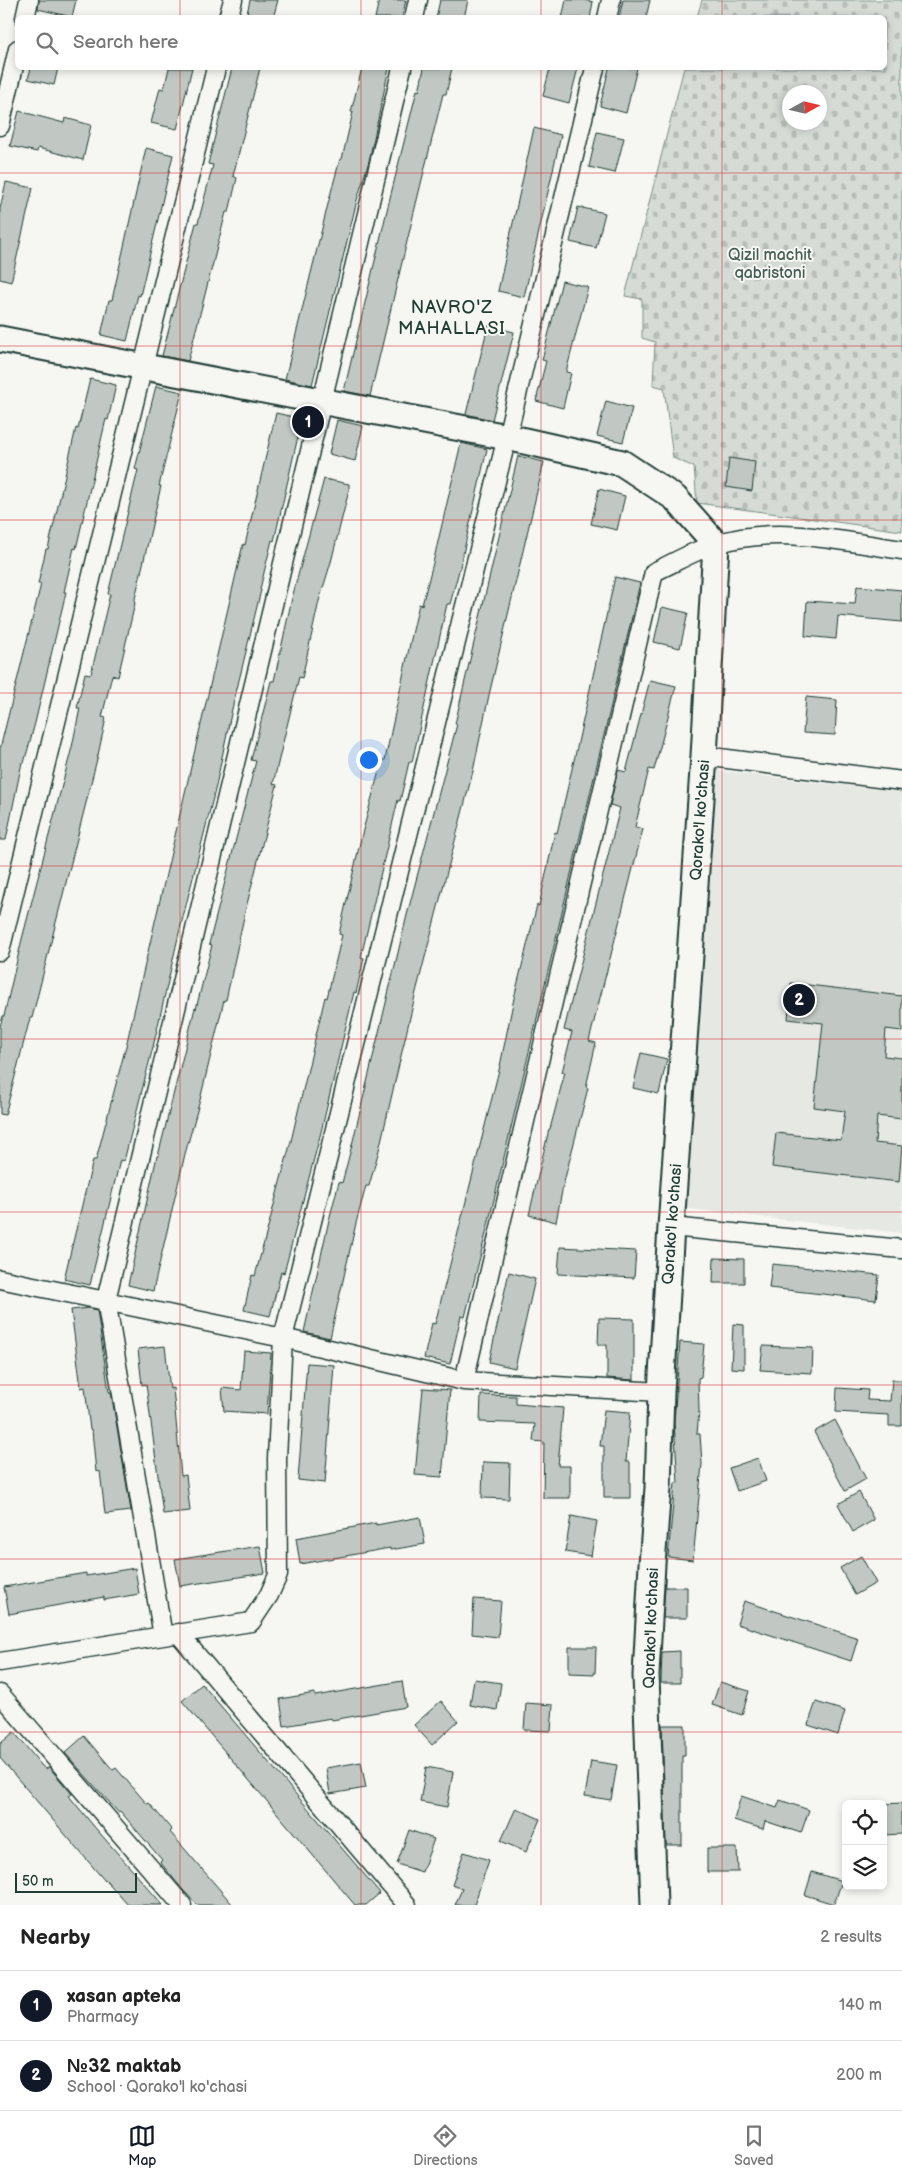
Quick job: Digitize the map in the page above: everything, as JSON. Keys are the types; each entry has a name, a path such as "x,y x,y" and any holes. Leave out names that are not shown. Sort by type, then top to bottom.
{"street":[{"path":"26,15 29,0"},
{"path":"229,15 233,0"},
{"path":"415,15 418,0"},
{"path":"608,15 611,0"},
{"path":"0,126 15,63"},
{"path":"0,951 216,70"},
{"path":"402,70 106,1300 171,1635 407,1905"},
{"path":"0,1662 250,1622 269,1596 278,1575 277,1458 283,1338 507,437 595,70"},
{"path":"0,338 507,437 622,463 675,498 716,544"},
{"path":"464,1381 654,572 716,544 750,537 795,535 902,550"},
{"name":"Qorako'l ko'chasi","path":"654,1905 646,1675 658,1488 661,1392 671,1227 704,756 716,544"},
{"path":"704,756 902,781"},
{"path":"671,1227 902,1249"},
{"path":"0,1279 283,1338 464,1381 661,1392"},
{"path":"0,1694 182,1905"}],"shaded area":[{"path":"711,770 902,792 902,1233 681,1208"}],"green space":[{"name":"Qizil machit qabristoni","path":"702,0 902,0 902,531 697,503 694,467 673,458 664,388 653,385 655,342 642,338 642,299 625,296 683,70 887,70 887,15 698,15"}],"building":[{"path":"39,0 76,0 72,15 64,15 38,9"},
{"path":"250,0 278,0 274,15 247,15"},
{"path":"379,0 406,0 403,15 376,15"},
{"path":"440,0 468,0 465,15 437,15"},
{"path":"566,0 593,2 591,15 563,15"},
{"path":"623,0 650,0 647,15 620,15"},
{"path":"30,70 58,70 54,85 28,79"},
{"path":"169,70 192,70 177,129 151,123 160,88 164,89"},
{"path":"232,70 260,70 233,176 237,178 229,212 226,212 188,361 162,356 213,165 208,164"},
{"path":"362,70 389,70 369,161 357,200 312,385 285,379 330,196 340,159 342,159 353,112 351,112"},
{"path":"424,70 452,70 446,94 443,94 370,396 344,391 417,90 419,91"},
{"path":"550,70 577,70 569,103 543,96"},
{"path":"609,70 637,70 626,113 600,106"},
{"path":"19,111 64,123 65,118 91,125 83,160 38,148 37,152 10,146"},
{"path":"534,128 561,135 524,297 498,291"},
{"path":"597,132 624,138 615,173 589,167"},
{"path":"146,148 173,155 140,296 138,295 127,341 101,335 109,300 112,300"},
{"path":"6,182 33,188 11,282 0,279 0,209"},
{"path":"578,207 605,213 596,248 570,242"},
{"path":"562,281 588,287 566,372 571,373 563,408 536,401 546,361 542,360"},
{"path":"488,326 514,332 492,420 466,414"},
{"path":"90,379 116,385 108,420 106,419 76,549 74,548 64,592 66,592 35,723 24,763 22,762 6,840 0,840 0,749 41,584 38,584 46,549 48,549 76,428 78,429"},
{"path":"156,386 182,392 159,486 161,486 118,677 112,675 102,717 106,718 98,755 32,1018 30,1018 5,1115 0,1114 0,1026 72,747 80,708 77,708 85,673 91,674 138,470 135,469"},
{"path":"606,401 632,408 623,442 597,436"},
{"path":"276,413 302,419 274,541 272,540 260,589 216,786 153,1047 124,1161 120,1160 90,1285 64,1279 93,1160 96,1160 126,1046 243,544 245,545"},
{"path":"337,420 363,426 355,461 329,454"},
{"path":"461,443 487,449 460,567 450,604 447,604 412,762 409,762 400,801 398,800 361,957 364,958 356,993 354,992 321,1132 284,1273 281,1272 270,1316 244,1310 252,1275 255,1276 291,1141 325,997 327,998 342,935 339,934 362,834 382,760 385,760 419,604 422,605 433,563"},
{"path":"518,456 544,462 473,771 415,996 379,1150 369,1186 366,1186 356,1223 330,1338 304,1332 329,1220 339,1182 342,1183 352,1145 407,915 457,724 455,724"},
{"path":"729,458 755,462 752,491 726,487"},
{"path":"324,479 349,484 349,490 319,601 302,678 299,677 285,734 273,784 277,785 245,912 226,1000 224,1000 185,1154 153,1291 128,1285 157,1156 196,1009 212,945 209,944 256,761 251,760 271,681 274,681 292,598"},
{"path":"599,489 625,496 617,530 591,524"},
{"path":"615,577 640,583 487,1229 465,1317 461,1316 450,1364 424,1358 432,1323 435,1324 500,1066 514,998 537,905 539,906 555,832 557,833"},
{"path":"857,586 902,590 902,622 838,616 836,639 805,636 807,601 855,604"},
{"path":"662,607 688,613 680,648 654,642"},
{"path":"650,680 676,686 654,770 649,769 635,827 643,829 589,1041 596,1043 586,1087 588,1088 563,1186 556,1222 529,1215 549,1129 565,1072 562,1072 572,1032 564,1030 620,808 610,805 618,770 626,772"},
{"path":"806,697 837,700 835,735 803,733"},
{"path":"791,983 902,996 902,1031 886,1029 884,1056 902,1058 902,1119 877,1116 875,1143 902,1146 899,1182 772,1167 776,1133 841,1140 845,1111 814,1107 823,1023 788,1019"},
{"path":"641,1053 667,1059 659,1094 633,1088"},
{"path":"560,1247 636,1251 634,1278 558,1274"},
{"path":"714,1258 744,1259 744,1283 713,1283"},
{"path":"772,1264 879,1275 876,1300 769,1288"},
{"path":"509,1272 535,1279 515,1368 489,1362"},
{"path":"89,1308 97,1310 109,1392 111,1392 131,1511 105,1514 100,1471 96,1472 92,1430 90,1430 85,1387 81,1388 71,1310"},
{"path":"599,1318 634,1319 634,1380 607,1378 607,1345 598,1345"},
{"path":"733,1324 744,1325 744,1369 731,1368"},
{"path":"680,1342 704,1344 701,1377 698,1378 699,1411 697,1434 700,1434 702,1464 693,1560 668,1557 675,1483 678,1483 674,1422"},
{"path":"165,1346 170,1389 173,1388 181,1476 186,1475 190,1511 163,1514 146,1384 142,1385 138,1349"},
{"path":"763,1346 813,1348 812,1373 760,1370"},
{"path":"244,1351 271,1353 267,1414 224,1411 222,1388 241,1390"},
{"path":"307,1363 334,1365 325,1483 298,1480"},
{"path":"892,1380 902,1380 902,1426 889,1426 889,1415 836,1412 837,1388 868,1390 867,1400 890,1401"},
{"path":"423,1388 450,1390 442,1477 415,1475"},
{"path":"481,1395 516,1396 516,1404 563,1408 558,1466 570,1466 570,1498 543,1498 544,1442 533,1441 535,1424 480,1422"},
{"path":"604,1410 630,1412 626,1462 630,1462 630,1498 604,1498 604,1446 600,1446"},
{"path":"835,1420 866,1479 845,1491 814,1432"},
{"path":"758,1458 766,1481 737,1491 729,1468"},
{"path":"483,1462 510,1463 509,1499 482,1498"},
{"path":"859,1492 874,1520 853,1532 838,1504"},
{"path":"571,1516 597,1521 591,1556 565,1552"},
{"path":"420,1517 425,1544 390,1550 390,1548 300,1564 296,1538"},
{"path":"260,1546 265,1573 180,1586 175,1559"},
{"path":"861,1556 876,1583 855,1595 840,1568"},
{"path":"135,1568 139,1594 104,1600 104,1597 9,1614 4,1587 86,1573 86,1576"},
{"path":"665,1587 687,1587 687,1618 663,1618"},
{"path":"474,1599 501,1601 498,1637 472,1634"},
{"path":"744,1601 858,1638 851,1661 737,1624"},
{"path":"569,1647 596,1647 595,1674 569,1673"},
{"path":"680,1651 680,1683 661,1683 662,1652"},
{"path":"474,1679 501,1683 497,1710 470,1705"},
{"path":"402,1681 406,1707 284,1726 280,1699 315,1693 315,1696"},
{"path":"720,1682 749,1691 742,1715 712,1705"},
{"path":"202,1684 380,1893 366,1905 355,1905 182,1701"},
{"path":"441,1701 458,1721 432,1745 414,1725"},
{"path":"816,1702 845,1711 838,1735 808,1725"},
{"path":"526,1703 553,1705 551,1731 524,1730"},
{"path":"662,1725 685,1725 685,1756 682,1756 682,1845 666,1845"},
{"path":"14,1732 42,1766 46,1769 49,1767 72,1794 69,1796 97,1830 163,1905 128,1905 105,1881 0,1758 0,1744"},
{"path":"84,1736 113,1770 116,1768 147,1804 149,1803 172,1830 170,1832 233,1905 197,1905 183,1890 160,1862 162,1860 120,1811 118,1812 65,1753"},
{"path":"591,1761 617,1765 611,1800 585,1796"},
{"path":"361,1762 366,1788 330,1794 326,1768"},
{"path":"426,1767 453,1772 447,1807 420,1802"},
{"path":"741,1796 777,1808 780,1800 809,1810 801,1833 765,1821 763,1829 734,1820"},
{"path":"902,1803 902,1834 887,1835 887,1804"},
{"path":"516,1808 540,1819 526,1852 501,1841"},
{"path":"409,1830 434,1839 422,1872 397,1864"},
{"path":"707,1848 737,1848 738,1872 707,1872"},
{"path":"464,1852 489,1860 474,1905 455,1905 462,1889 452,1885"},
{"path":"812,1872 842,1881 834,1904 805,1895"}],"place":[{"name":"xasan apteka","path":"308,422"},
{"name":"№32 maktab","path":"799,1000"}],"district":[{"name":"NAVRO'Z MAHALLASI","path":"452,317"}]}
